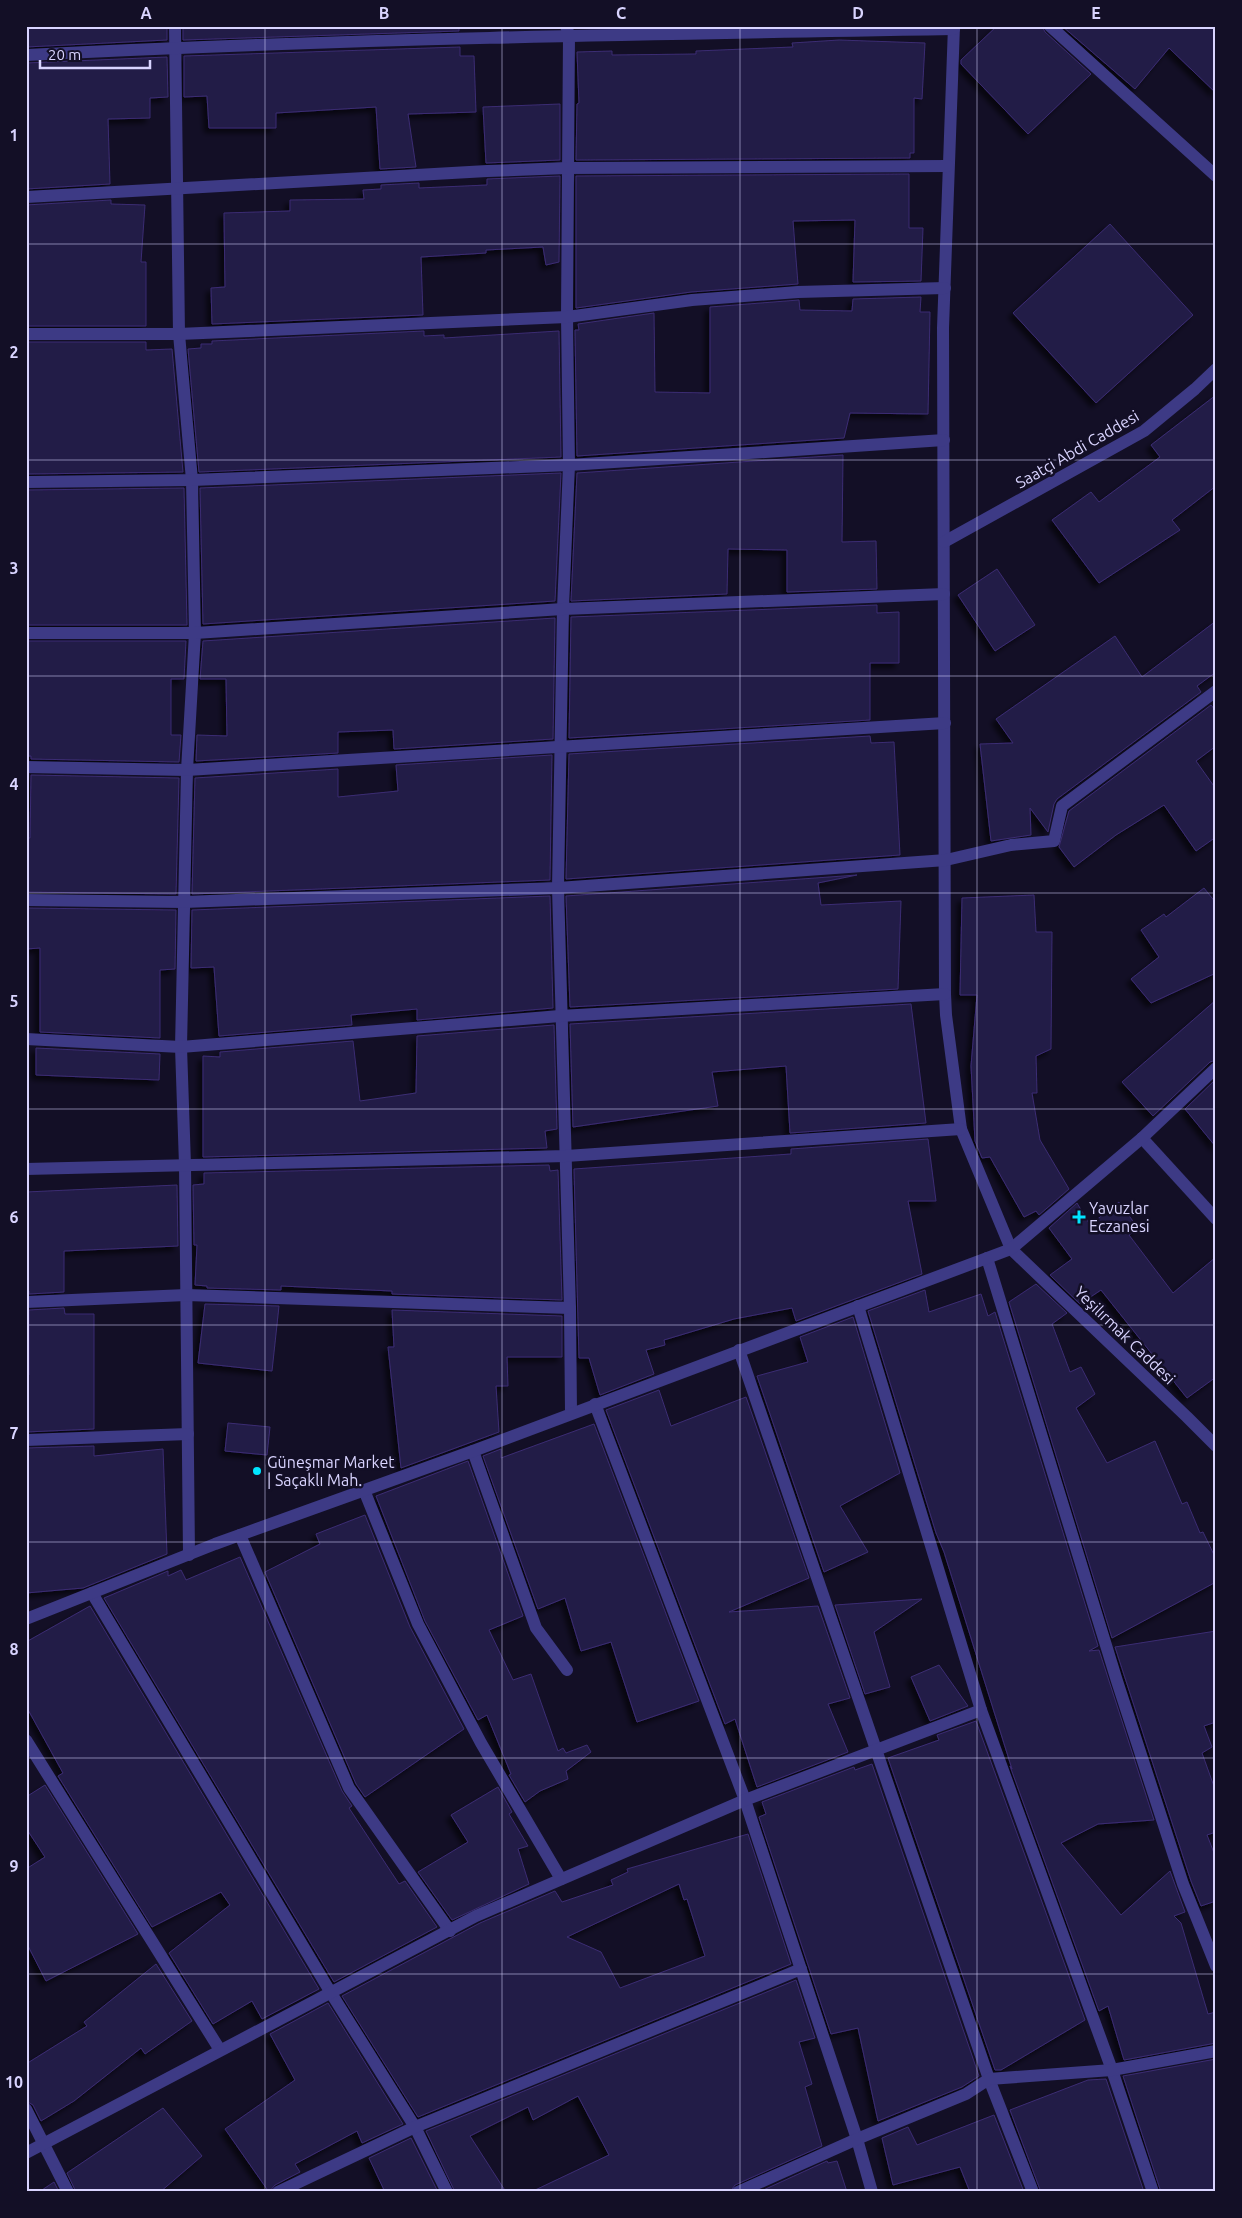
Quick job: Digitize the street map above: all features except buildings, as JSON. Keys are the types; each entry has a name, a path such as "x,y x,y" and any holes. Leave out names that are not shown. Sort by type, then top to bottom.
{"street":[{"path":"175,26 179,334 192,480 195,634 187,770 181,1046 185,1165 189,1554"},
{"path":"1050,26 1216,176"},
{"path":"26,55 567,31 954,27 945,288 945,994 961,1129 1011,1249"},
{"path":"567,31 569,465 563,609 558,888 560,1016 570,1308 571,1412"},
{"path":"26,197 486,170 948,166"},
{"path":"26,334 179,334 567,317 692,300 798,292 945,288"},
{"name":"Saatçi Abdi Caddesi","path":"944,542 1144,430 1195,390 1216,369"},
{"path":"26,482 192,480 569,465 944,440"},
{"path":"26,633 195,634 563,609 944,594"},
{"path":"26,900 184,902 558,888 946,860 1012,845 1054,841 1062,806 1216,691"},
{"path":"26,767 187,770 945,723"},
{"path":"26,1040 181,1046 560,1016 945,994"},
{"path":"26,1619 189,1554 1011,1249 1142,1138 1216,1068"},
{"path":"26,1169 566,1156 961,1129"},
{"path":"1142,1138 1216,1219"},
{"name":"Yeşilırmak Caddesi","path":"1011,1249 1187,1416 1216,1446"},
{"path":"987,1258 1117,1681 1183,1884 1216,1966"},
{"path":"26,1302 186,1295 570,1308"},
{"path":"858,1306 981,1710 1112,2070 1152,2192"},
{"path":"739,1350 990,2079 1033,2192"},
{"path":"595,1404 745,1800 857,2139 872,2192"},
{"path":"26,1440 188,1434"},
{"path":"473,1450 536,1628 567,1670"},
{"path":"364,1490 418,1624 481,1743 561,1880"},
{"path":"240,1535 349,1788 450,1931"},
{"path":"92,1593 331,1993 415,2127 447,2192"},
{"path":"26,2153 476,1916 745,1800 981,1710"},
{"path":"26,1740 220,2050"},
{"path":"278,2192 415,2127 801,1969"},
{"path":"738,2192 857,2139 966,2094 990,2079 1112,2070 1216,2051"},
{"path":"26,2109 68,2192"}],"place":[{"name":"Yavuzlar Eczanesi","path":"1079,1217"},
{"name":"Güneşmar Market | Saçaklı Mah.","path":"257,1471"}]}
